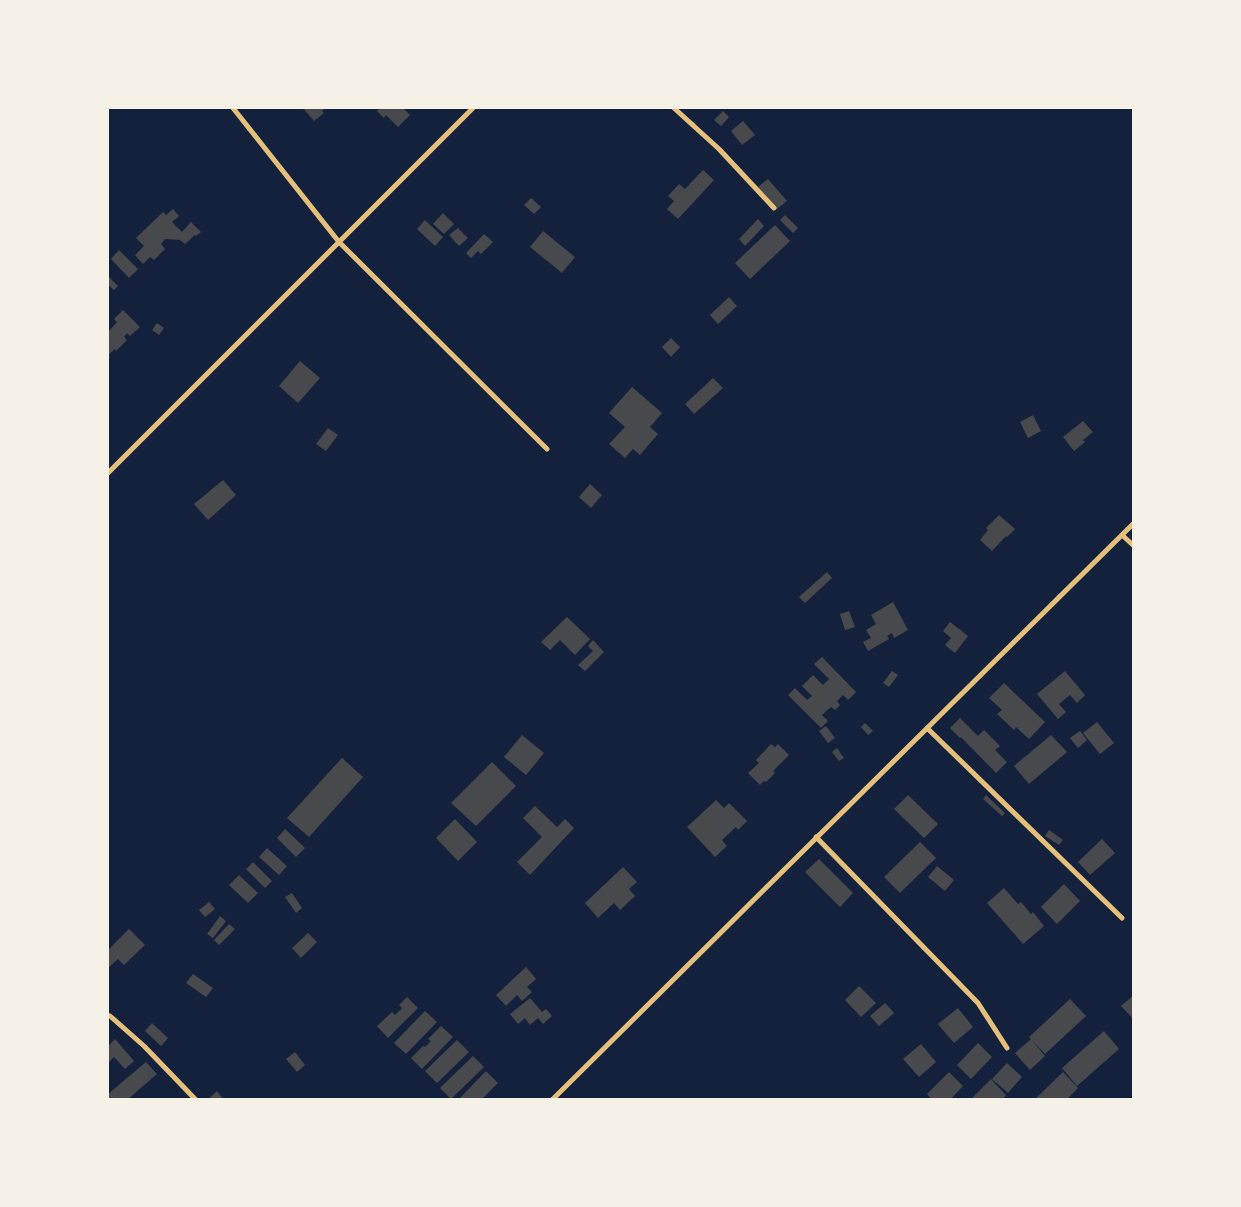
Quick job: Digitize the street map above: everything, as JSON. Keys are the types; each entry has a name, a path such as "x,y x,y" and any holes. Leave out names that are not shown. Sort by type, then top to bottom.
{"street":[{"path":"233,108 339,242 547,449"},
{"path":"108,473 473,108"},
{"path":"674,108 719,149 774,208"},
{"path":"552,1100 1134,523"},
{"path":"1122,535 1134,546"},
{"path":"927,728 1122,918"},
{"path":"816,838 978,1003 1007,1048"},
{"path":"110,1016 144,1046 196,1100"}],"building":[{"path":"303,108 326,108 322,111 324,113 314,121"},
{"path":"380,108 403,108 410,115 398,127 386,115 384,118 377,111"},
{"path":"723,111 729,117 721,126 714,120"},
{"path":"743,121 755,135 742,145 731,131"},
{"path":"703,170 714,180 678,219 667,209 674,201 668,196 679,184 685,189"},
{"path":"768,179 787,201 777,209 758,187"},
{"path":"531,198 541,207 534,214 524,205"},
{"path":"173,209 179,216 172,222 182,232 191,222 201,232 185,244 180,240 165,239 161,244 165,249 154,260 150,257 143,264 135,255 144,246 136,238 163,212 166,215"},
{"path":"443,213 454,224 444,234 433,224"},
{"path":"785,215 798,228 793,233 780,220"},
{"path":"758,219 764,226 745,246 739,239"},
{"path":"425,220 443,237 435,246 417,229"},
{"path":"775,225 790,241 750,279 735,263"},
{"path":"458,228 468,238 459,246 449,235"},
{"path":"543,231 575,257 562,273 530,247"},
{"path":"484,234 493,242 481,254 478,251 471,258 466,253"},
{"path":"119,250 138,269 129,278 111,259"},
{"path":"108,276 118,286 114,290 108,285"},
{"path":"729,297 737,306 718,324 710,315"},
{"path":"123,310 140,327 130,336 127,333 124,337 127,340 116,351 115,349 108,355 108,332 117,322 114,319"},
{"path":"157,323 164,328 159,335 152,330"},
{"path":"671,338 680,347 671,357 662,347"},
{"path":"300,361 320,378 298,403 279,386"},
{"path":"713,378 723,388 694,414 685,404"},
{"path":"632,387 662,413 650,427 658,434 640,455 633,449 625,458 609,444 625,427 609,413"},
{"path":"1033,415 1041,431 1028,438 1020,422"},
{"path":"1083,421 1093,432 1074,451 1063,437"},
{"path":"328,428 338,435 326,451 316,444"},
{"path":"223,480 236,495 208,520 194,504"},
{"path":"590,484 602,495 591,508 579,497"},
{"path":"999,515 1015,529 992,551 980,540 988,530 986,528"},
{"path":"827,572 832,578 805,603 799,597"},
{"path":"893,602 908,630 894,638 892,633 887,636 889,639 868,651 863,642 871,638 866,630 876,624 871,615"},
{"path":"849,611 855,627 845,630 840,614"},
{"path":"567,617 590,639 575,655 560,640 550,650 541,642"},
{"path":"950,622 968,636 955,653 945,645 951,638 943,631"},
{"path":"593,640 604,652 585,671 578,665 593,651 588,646"},
{"path":"822,657 856,692 848,700 843,695 837,701 840,705 835,710 831,707 822,715 828,721 821,728 788,695 795,688 807,700 812,696 802,686 813,675 823,685 829,679 814,664"},
{"path":"892,671 898,675 889,687 883,683"},
{"path":"1065,671 1085,695 1077,703 1070,695 1059,704 1066,712 1058,719 1037,694"},
{"path":"1004,683 1045,722 1029,739 1016,727 1014,730 997,714 1002,710 989,698"},
{"path":"960,718 978,736 984,730 1000,746 995,750 1007,762 996,773 950,728"},
{"path":"1097,722 1114,743 1100,754 1083,733"},
{"path":"865,723 873,731 868,735 861,727"},
{"path":"826,726 835,738 828,743 819,731"},
{"path":"1080,731 1087,740 1078,748 1070,738"},
{"path":"522,735 544,753 526,775 504,757"},
{"path":"1051,735 1067,752 1029,784 1014,766"},
{"path":"771,744 775,747 778,744 789,755 773,771 775,773 760,785 748,773 759,763 756,760"},
{"path":"837,748 844,758 839,761 832,752"},
{"path":"342,758 363,777 309,837 287,818"},
{"path":"492,762 516,786 476,826 451,803"},
{"path":"908,795 938,824 924,838 894,809"},
{"path":"986,795 1005,813 1002,816 983,799"},
{"path":"716,800 724,808 729,803 747,821 738,830 736,827 722,840 727,846 715,857 687,827"},
{"path":"535,806 557,827 565,819 574,828 530,875 517,862 542,837 523,818"},
{"path":"455,819 477,842 458,861 436,838"},
{"path":"285,829 305,848 296,857 277,838"},
{"path":"1049,830 1063,840 1059,845 1045,836"},
{"path":"1102,839 1115,853 1090,875 1078,862"},
{"path":"920,842 936,858 900,893 884,877"},
{"path":"267,848 287,866 279,875 259,857"},
{"path":"819,859 853,893 840,907 805,872"},
{"path":"253,862 272,881 265,888 246,869"},
{"path":"937,866 954,880 945,891 928,877"},
{"path":"623,867 637,882 629,889 635,896 620,910 614,903 598,918 585,903"},
{"path":"239,875 258,893 248,903 229,885"},
{"path":"1064,884 1080,901 1057,924 1041,907"},
{"path":"1004,888 1018,904 1021,902 1031,914 1033,912 1044,926 1023,944 987,903"},
{"path":"292,893 302,908 296,913 285,897"},
{"path":"209,902 215,909 205,917 199,910"},
{"path":"220,916 226,921 213,938 207,934"},
{"path":"229,924 235,929 219,945 214,940"},
{"path":"129,929 145,945 124,965 118,959 109,967 108,950"},
{"path":"308,933 317,942 301,958 292,948"},
{"path":"526,967 536,979 527,987 532,992 522,1001 517,995 506,1006 496,995"},
{"path":"193,974 213,988 206,997 186,983"},
{"path":"859,986 876,1003 861,1017 845,1000"},
{"path":"1134,995 1134,1020 1121,1006"},
{"path":"407,997 418,1008 388,1038 377,1026 392,1012 395,1015 402,1008 399,1005"},
{"path":"530,998 542,1012 546,1009 552,1016 543,1024 538,1018 530,1025 525,1018 518,1024 510,1014"},
{"path":"1070,999 1086,1016 1045,1054 1029,1037"},
{"path":"885,1003 894,1013 879,1026 870,1016"},
{"path":"958,1008 973,1027 954,1043 938,1024"},
{"path":"425,1011 437,1022 406,1054 394,1043"},
{"path":"152,1023 168,1038 161,1046 145,1031"},
{"path":"441,1026 453,1037 422,1069 411,1058 431,1041 428,1039"},
{"path":"1104,1031 1119,1049 1077,1086 1062,1068"},
{"path":"115,1039 134,1061 125,1069 114,1057 108,1063 108,1046"},
{"path":"1031,1039 1045,1056 1030,1070 1015,1053"},
{"path":"457,1040 469,1052 437,1083 425,1071"},
{"path":"978,1043 992,1057 971,1079 957,1065"},
{"path":"921,1044 936,1062 919,1077 903,1059"},
{"path":"295,1052 305,1065 297,1072 286,1059"},
{"path":"473,1056 484,1067 451,1099 440,1088"},
{"path":"146,1062 157,1074 127,1100 108,1100 108,1094"},
{"path":"1007,1063 1022,1077 1008,1093 992,1079"},
{"path":"486,1071 498,1083 481,1100 458,1100"},
{"path":"949,1072 963,1086 950,1100 932,1100 927,1094"},
{"path":"1063,1072 1078,1088 1066,1100 1034,1100"},
{"path":"991,1079 1006,1095 1002,1100 970,1100"},
{"path":"217,1091 224,1100 207,1100"}]}
